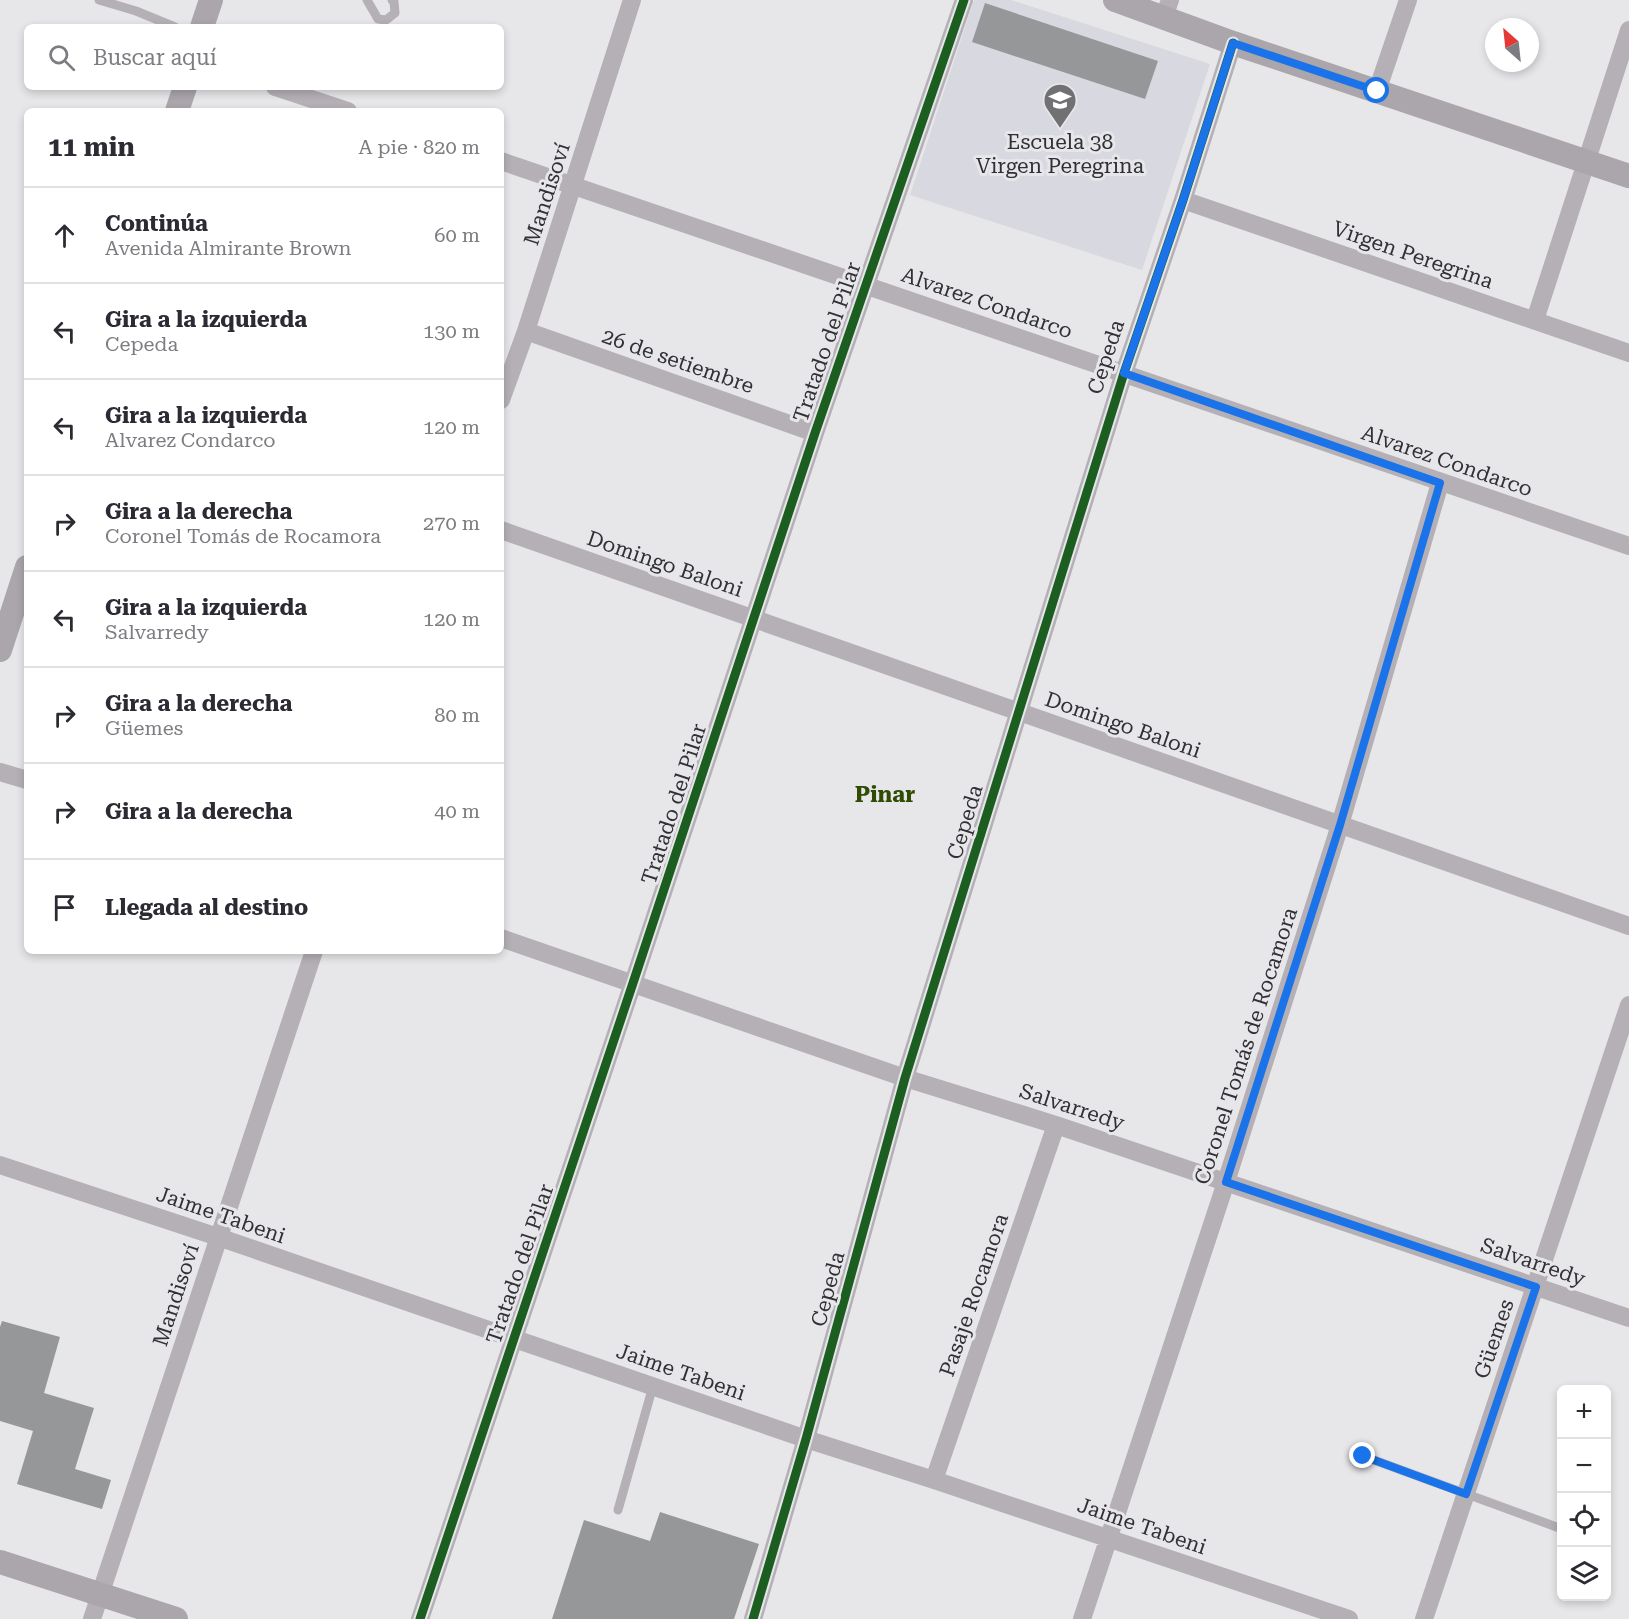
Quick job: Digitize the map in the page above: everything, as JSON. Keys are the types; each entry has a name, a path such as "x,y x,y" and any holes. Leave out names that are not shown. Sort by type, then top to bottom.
{"main road":[{"path":"203,24 211,0"},
{"path":"1115,0 1167,8 1233,43 1629,176"},
{"path":"178,108 184,90"},
{"path":"0,650 24,576"},
{"path":"0,1562 176,1619"}],"street":[{"name":"Mandisoví","path":"504,392 526,332 633,0"},
{"name":"Tratado del Pilar","path":"420,1619 815,433 964,0"},
{"path":"1377,91 1408,0"},
{"path":"1534,320 1629,30"},
{"name":"Cepeda","path":"753,1619 806,1439 905,1078 1124,373 1233,43"},
{"path":"284,90 339,108"},
{"name":"Alvarez Condarco","path":"504,163 1629,546"},
{"name":"Virgen Peregrina","path":"1183,200 1629,352"},
{"name":"26 de setiembre","path":"526,332 815,433"},
{"name":"Coronel Tomás de Rocamora","path":"1082,1619 1226,1182 1340,825 1440,483"},
{"name":"Domingo Baloni","path":"504,531 1629,926"},
{"path":"0,772 24,779"},
{"name":"Salvarredy","path":"504,939 905,1078 1056,1125 1629,1318"},
{"name":"Mandisoví","path":"92,1619 313,954"},
{"name":"Güemes","path":"1424,1619 1629,1005"},
{"name":"Pasaje Rocamora","path":"934,1480 1056,1125"},
{"name":"Jaime Tabeni","path":"0,1165 806,1439 1349,1619"}],"lane":[{"path":"99,0 136,11 168,24"},
{"path":"367,0 378,19 386,20 395,13 392,0"},
{"path":"618,1510 653,1386"},
{"path":"1363,1456 1557,1527"}],"shaded area":[{"name":"Escuela 38 Virgen Peregrina","path":"974,0 1011,0 1210,64 1142,270 910,195"}],"building":[{"path":"985,3 1158,61 1145,99 972,42"},
{"path":"2,1321 60,1337 44,1393 94,1408 75,1469 111,1480 102,1509 17,1484 33,1431 0,1421 0,1327"},
{"path":"660,1512 759,1544 734,1619 552,1619 584,1520 650,1541"}],"cycle path":[{"path":"420,1619 815,433 964,0"},
{"path":"753,1619 806,1439 905,1078 1124,373 1233,43"}],"place":[{"name":"Escuela 38 Virgen Peregrina","path":"1060,129"}],"district":[{"name":"Pinar","path":"885,794"}],"route":[{"path":"1363,1456 1466,1494 1536,1287 1226,1182 1340,825 1440,483 1124,373 1233,43 1377,91"}]}
